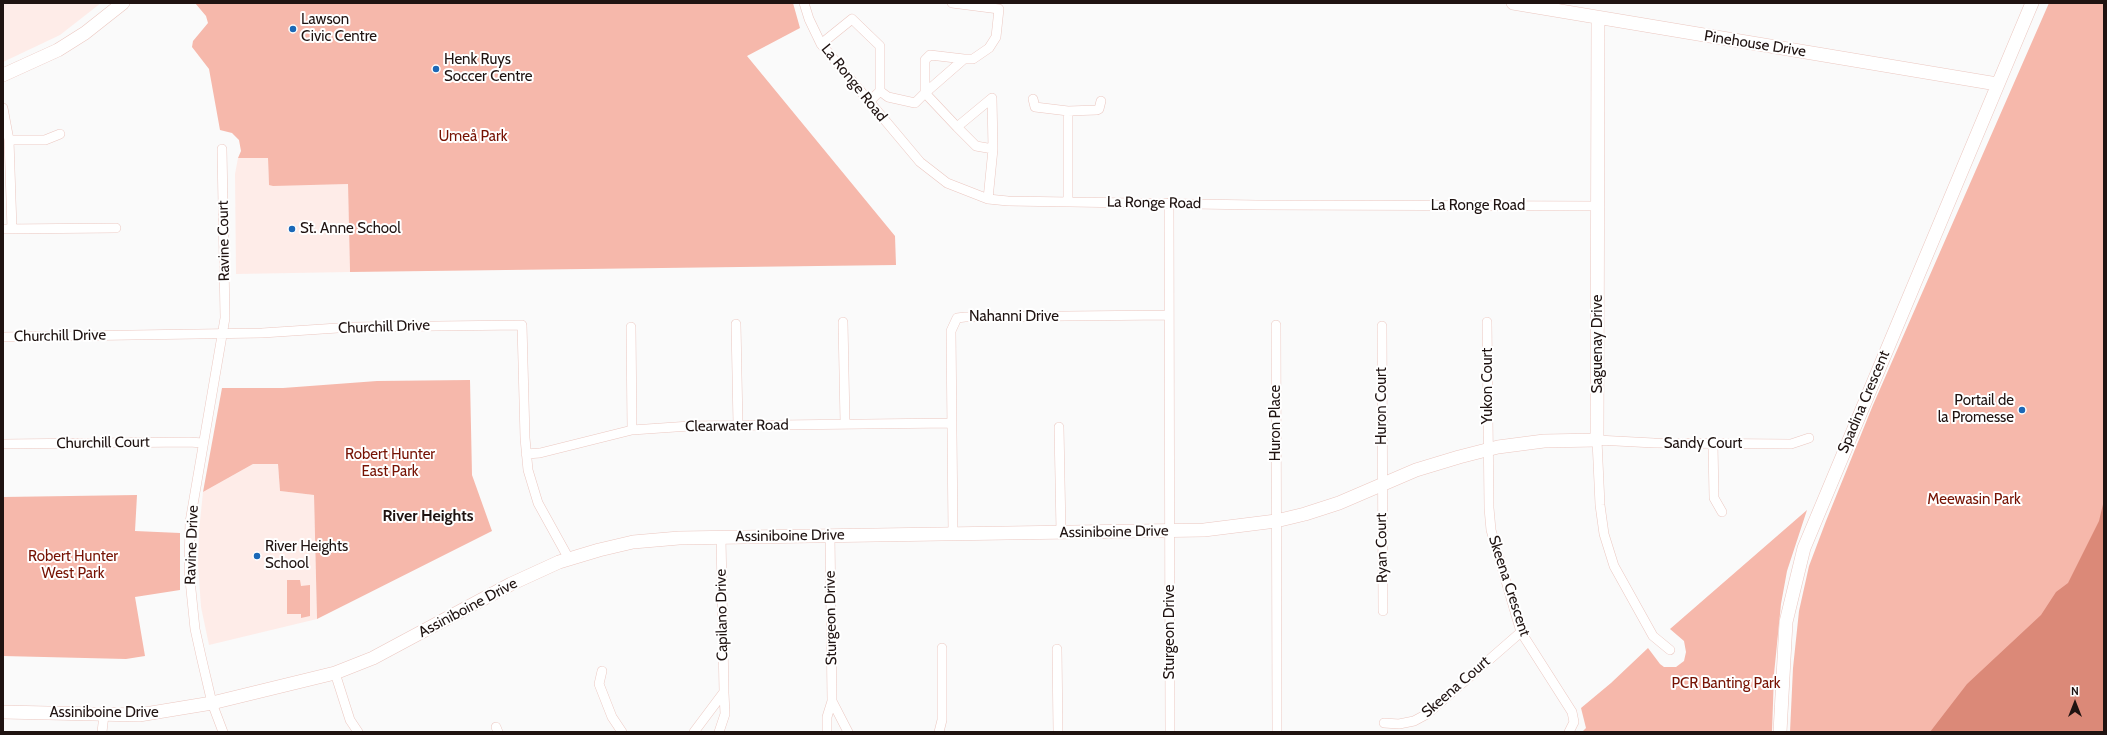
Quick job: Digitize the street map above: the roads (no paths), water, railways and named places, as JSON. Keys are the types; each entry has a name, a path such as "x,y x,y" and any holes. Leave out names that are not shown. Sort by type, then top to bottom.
{"street":[{"path":"3,75 58,50 85,33 123,3"},
{"name":"La Ronge Road","path":"804,3 809,20 821,44 920,162 947,184 988,199 1068,202 1598,206"},
{"path":"952,3 999,9 996,37 989,48 973,59 930,55 925,60 925,93 976,146 993,149"},
{"name":"Pinehouse Drive","path":"1513,3 1998,84"},
{"name":"Spadina Crescent","path":"1780,732 1786,622 1804,548 2032,3"},
{"name":"Saguenay Drive","path":"1598,18 1598,440 1600,505 1604,534 1614,566 1653,636 1670,650"},
{"path":"821,44 852,19 880,46 880,91 869,102"},
{"path":"880,91 888,97 915,103 964,58"},
{"path":"957,127 992,98 993,149 988,199"},
{"path":"1033,99 1035,107 1068,111 1097,110 1099,109 1101,101"},
{"path":"3,108 9,140 7,229 116,228"},
{"path":"1068,111 1068,202"},
{"path":"9,140 45,140 60,134"},
{"name":"Ravine Court","path":"222,150 224,318 222,333"},
{"path":"1169,203 1170,531"},
{"name":"Nahanni Drive","path":"953,533 951,330 956,318 1169,315"},
{"path":"843,322 845,423"},
{"name":"Yukon Court","path":"1488,322 1488,450"},
{"path":"736,324 738,426"},
{"name":"Churchill Drive","path":"3,336 288,332 353,327 522,325 526,454 533,492 569,559"},
{"name":"Huron Place","path":"1276,325 1276,521"},
{"name":"Huron Court","path":"1382,326 1382,485"},
{"path":"631,327 632,430"},
{"name":"Ravine Drive","path":"222,333 190,522 189,570 195,629 212,703 222,732"},
{"name":"Clearwater Road","path":"526,454 632,430 845,423 952,423"},
{"path":"1059,427 1061,532"},
{"name":"Sandy Court","path":"1598,440 1713,444 1791,444 1809,438"},
{"name":"Assiniboine Drive","path":"3,712 139,716 212,703 336,673 373,658 511,584 569,559 633,542 678,538 1204,530 1276,521 1339,503 1433,465 1488,450 1544,441 1598,440"},
{"name":"Churchill Court","path":"3,444 203,443"},
{"path":"1713,444 1714,498 1722,512"},
{"name":"Skeena Crescent","path":"1488,450 1491,530 1521,632 1572,712 1574,722 1569,732"},
{"name":"Ryan Court","path":"1382,485 1383,611"},
{"path":"1276,521 1277,732"},
{"name":"Sturgeon Drive","path":"1170,531 1170,732"},
{"name":"Sturgeon Drive","path":"827,732 827,717 832,701 830,535"},
{"name":"Capilano Drive","path":"719,732 725,714 721,538"},
{"name":"Skeena Court","path":"1384,723 1399,724 1414,721 1427,714 1521,632"},
{"path":"939,732 942,720 942,648"},
{"path":"1056,649 1058,732"},
{"path":"602,671 600,684 612,717 622,732"},
{"path":"336,673 350,720 358,732"},
{"path":"694,732 724,692"},
{"name":"Sturgeon Drive","path":"832,701 848,732"},
{"path":"102,732 104,715"}],"place":[{"name":"Lawson Civic Centre","path":"293,29"},
{"name":"Henk Ruys Soccer Centre","path":"436,69"},
{"name":"St. Anne School","path":"292,229"},
{"name":"Portail de la Promesse","path":"2022,410"},
{"name":"River Heights School","path":"257,556"}],"district":[{"name":"River Heights","path":"428,516"}],"park label":[{"name":"Umeå Park","path":"473,137"},
{"name":"Robert Hunter East Park","path":"390,464"},
{"name":"Meewasin Park","path":"1974,500"},
{"name":"Robert Hunter West Park","path":"73,566"},
{"name":"PCR Banting Park","path":"1726,684"}]}
